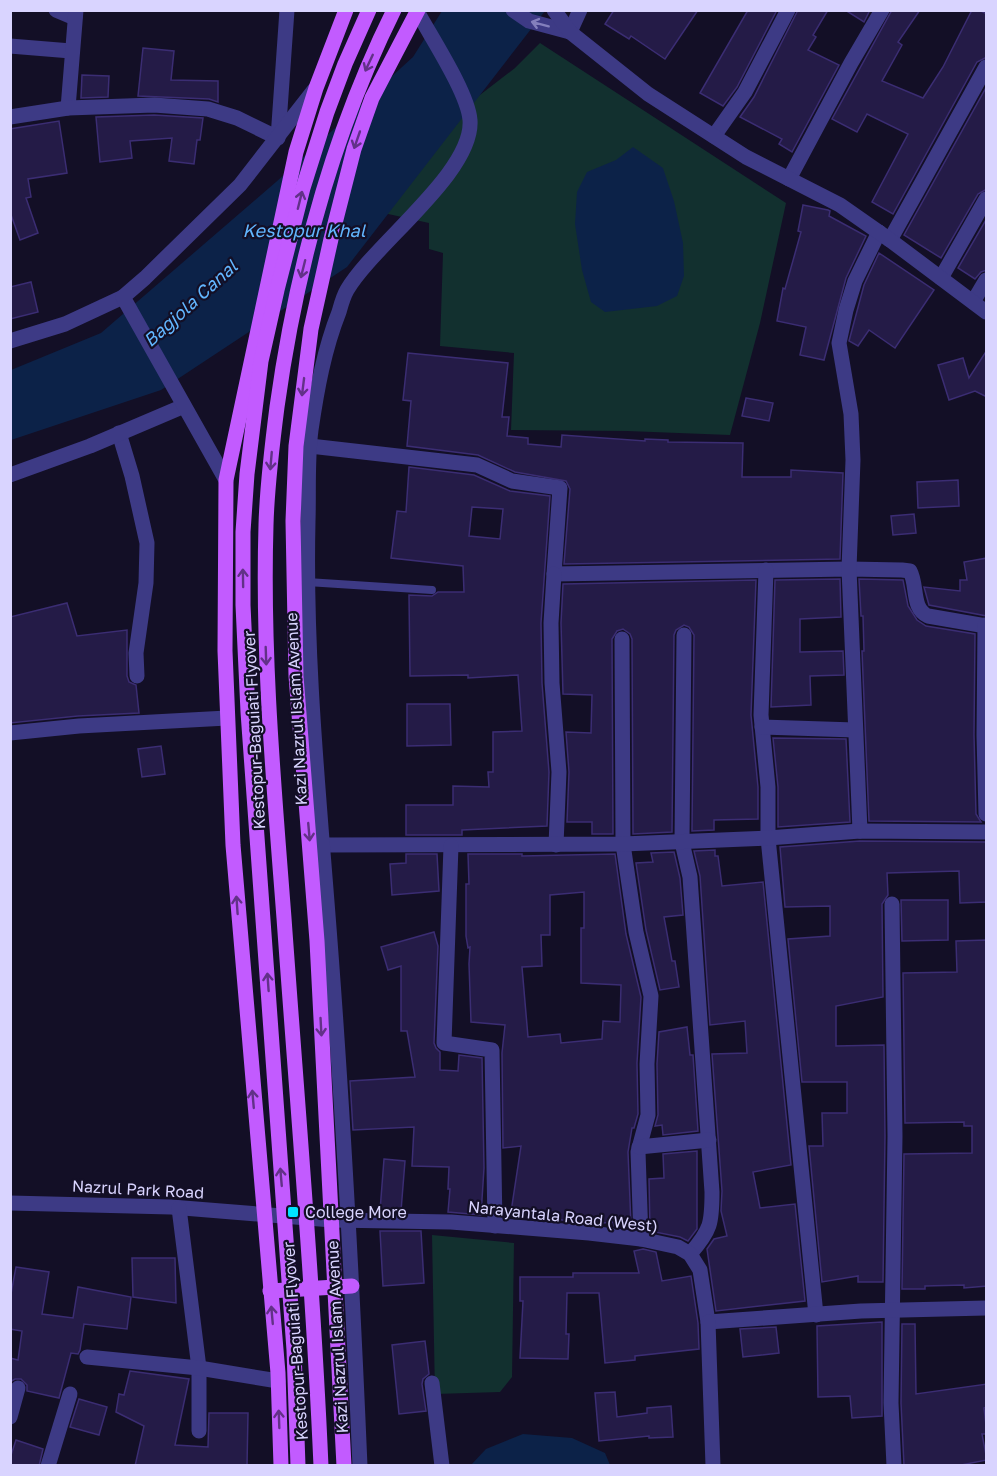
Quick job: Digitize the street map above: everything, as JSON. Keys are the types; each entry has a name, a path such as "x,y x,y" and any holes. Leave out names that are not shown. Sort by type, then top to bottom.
{"main road":[{"path":"281,1466 278,1381 232,845 225,651 226,480 296,152 316,88 346,10"},
{"name":"Kestopur-Baguiati Flyover","path":"298,1466 294,1350 248,712 243,605 243,532 247,474 261,361 277,290 303,188 324,123 345,64 369,10"},
{"name":"Kestopur-Baguiati Flyover","path":"321,1466 314,1337 274,787 266,638 266,520 273,441 285,354 305,259 341,136 364,75 394,10"},
{"name":"Kazi Nazrul Islam Avenue","path":"344,1466 317,941 296,676 293,521 296,447 311,328 354,149 372,98 417,11"},
{"path":"270,1291 352,1286"}],"street":[{"path":"56,10 75,14 68,108"},
{"path":"278,138 287,10"},
{"path":"513,10 530,21 570,32"},
{"path":"554,10 570,32 648,94 746,157 840,205 987,312"},
{"path":"570,32 580,10"},
{"path":"714,136 745,92 788,10"},
{"path":"789,179 882,10"},
{"name":"Kazi Nazrul Islam Avenue","path":"360,1466 349,1221 311,707 307,582 310,446 326,344 347,291 378,250 443,181 462,154 469,136 471,121 465,99 417,11"},
{"path":"10,46 71,51"},
{"path":"860,831 849,569 853,460 851,414 839,343 855,281 987,66"},
{"path":"10,341 65,324 125,301 145,278 240,185 316,88"},
{"path":"10,117 68,108 154,105 208,109 237,118 278,138"},
{"path":"940,278 987,199"},
{"path":"973,302 987,280"},
{"path":"125,301 226,480"},
{"path":"10,475 184,406"},
{"path":"119,433 132,476 147,543 146,583 136,653 137,676"},
{"path":"310,446 477,465 512,482 560,488 551,623 552,683 560,772 556,845"},
{"path":"554,574 849,569 910,572 921,613 986,626 984,735 987,814"},
{"path":"766,570 762,727 768,787 768,838 816,1315"},
{"path":"684,635 682,842 690,877 709,1140 712,1214 709,1229 690,1254 700,1270 708,1322 713,1466"},
{"path":"622,639 623,844 636,932 651,996 647,1064 648,1115 639,1147 641,1239"},
{"path":"10,733 80,726 227,718"},
{"path":"762,727 855,730"},
{"path":"322,845 623,844 768,838 860,831 987,832"},
{"path":"451,846 444,1043 492,1050 495,1226"},
{"path":"892,904 895,1125 891,1403 894,1466"},
{"path":"639,1147 709,1140"},
{"name":"Nazrul Park Road","path":"10,1203 179,1208 332,1220"},
{"path":"179,1208 199,1368 199,1431"},
{"name":"Narayantala Road (West)","path":"332,1220 451,1222 641,1239 678,1247 690,1254"},
{"path":"708,1322 987,1308"},
{"path":"87,1357 199,1368 278,1381"},
{"path":"432,1383 442,1466"},
{"path":"10,1418 18,1388"},
{"path":"48,1466 69,1394"}],"lane":[{"path":"307,582 432,590"}],"green space":[{"path":"540,43 786,203 760,323 730,435 511,430 514,353 440,346 443,253 429,249 429,223 352,206 441,125 515,68"},
{"path":"432,1235 514,1243 512,1377 500,1392 435,1394"}],"water":[{"name":"Kestopur Khal","path":"442,11 545,11 347,267 161,390 11,440 11,370 101,333 276,182 413,57"},
{"path":"633,147 663,168 674,201 683,243 684,276 677,296 657,306 605,312 591,302 582,270 575,224 577,192 587,172 616,160"},
{"path":"523,1434 572,1438 605,1453 610,1465 471,1465 486,1449"}],"building":[{"path":"614,10 698,10 665,59 631,36 629,39 605,24"},
{"path":"748,10 777,10 737,87 723,106 700,93"},
{"path":"798,10 828,10 813,35 816,37 808,50 839,65 792,152 779,144 782,139 740,117 754,97"},
{"path":"845,10 870,10 864,22"},
{"path":"892,10 920,10 898,42 902,45 882,81 923,98 943,67 972,10 979,10 987,14 987,57 977,62 893,214 872,202 908,134 867,114 857,132 832,119"},
{"path":"143,48 174,51 171,80 218,81 218,102 209,99 138,96"},
{"path":"82,75 109,76 108,97 81,98"},
{"path":"987,86 987,189 978,194 941,258 904,235"},
{"path":"154,115 203,118 194,164 169,161 172,138 130,141 132,158 100,162 96,117"},
{"path":"59,121 67,173 28,179 31,197 26,198 38,233 20,240 10,212 10,129"},
{"path":"803,205 828,210 830,211 829,216 866,236 846,278 824,360 800,355 806,327 777,321 783,288 785,289 801,232 798,231"},
{"path":"987,218 987,270 981,272 975,279 958,268"},
{"path":"879,253 934,290 895,348 869,330 858,346 849,341 864,285"},
{"path":"31,282 38,312 10,319 10,287"},
{"path":"987,350 987,397 975,391 949,400 938,365 963,358 969,378"},
{"path":"408,353 508,363 502,417 509,417 507,436 528,438 528,444 561,447 562,435 645,441 645,439 668,440 668,442 743,443 742,477 791,477 791,470 843,473 840,559 564,564 570,489 566,481 515,472 478,455 407,446 411,401 403,400"},
{"path":"746,398 773,403 769,421 742,416"},
{"path":"409,467 474,475 510,491 550,496 541,623 542,683 549,772 547,826 462,830 462,835 406,835 406,805 453,805 453,786 489,787 488,772 493,772 493,732 522,731 518,675 468,678 468,675 410,676 409,595 432,596 438,592 464,592 463,566 391,558 397,511 406,512","holes":["472,507 503,509 500,539 469,536"]},
{"path":"958,480 959,506 918,508 917,482"},
{"path":"914,514 916,533 893,535 891,516"},
{"path":"987,558 987,616 929,605 924,587 960,591 960,580 967,580 964,562"},
{"path":"840,579 841,617 800,619 800,652 843,651 844,675 810,676 811,705 771,707 775,580"},
{"path":"859,579 903,580 908,606 917,620 926,626 975,634 976,814 981,822 869,821 862,651 864,651 863,616 861,616"},
{"path":"756,580 751,715 758,787 758,819 714,820 714,830 692,831 694,635 689,627 684,625 676,630 674,635 672,832 633,834 632,639 630,634 623,629 617,631 612,639 613,834 592,834 592,822 567,822 569,772 566,732 591,733 592,695 563,694 561,623 563,584"},
{"path":"67,603 77,636 127,630 127,676 129,682 136,685 139,713 10,723 10,617"},
{"path":"407,704 450,704 451,745 407,746"},
{"path":"773,738 846,739 850,822 778,827 778,787"},
{"path":"161,746 165,774 142,777 138,749"},
{"path":"860,841 986,842 987,902 960,903 959,871 887,873 888,895 882,904 883,997 836,1006 836,1046 884,1045 883,1282 858,1282 858,1276 822,1282 809,1146 823,1146 822,1113 847,1113 847,1082 802,1082 788,939 830,936 830,906 785,907 780,847"},
{"path":"715,850 722,886 763,882 791,1165 753,1172 760,1208 795,1204 805,1301 716,1311 707,1249 714,1239 727,1236 721,1211 722,1191 712,1054 747,1053 745,1021 710,1025 700,876 694,851"},
{"path":"674,852 680,878 683,915 664,917 679,987 660,990 646,930 636,863 653,862 651,853"},
{"path":"406,854 437,854 439,891 392,895 390,864 406,863"},
{"path":"468,854 522,854 522,856 615,854 626,934 641,997 637,1063 638,1114 634,1128 632,1128 628,1152 631,1225 614,1226 613,1222 593,1224 547,1218 544,1220 511,1212 521,1146 503,1148 502,1053 505,1025 471,1022 470,947 468,948 466,936 466,884 469,884","holes":["584,892 584,928 581,928 581,983 621,985 620,1022 603,1021 602,1039 561,1043 560,1034 528,1037 522,967 542,966 541,935 550,935 550,895"]},
{"path":"901,900 948,900 948,940 902,941"},
{"path":"434,932 438,946 434,1043 440,1052 440,1070 458,1071 459,1055 482,1058 484,1168 481,1215 448,1212 449,1167 412,1166 414,1127 353,1130 350,1081 415,1077 407,1031 401,1031 401,966 388,970 381,947"},
{"path":"987,940 987,1286 964,1288 964,1285 925,1286 925,1289 902,1289 904,1154 972,1153 972,1126 964,1126 964,1122 905,1123 903,973 957,972 956,941"},
{"path":"687,1027 690,1055 693,1055 698,1131 663,1135 662,1125 655,1126 658,1115 659,1032"},
{"path":"697,1151 697,1229 688,1241 680,1237 650,1231 649,1179 664,1178 663,1154"},
{"path":"384,1159 405,1161 401,1211 380,1211"},
{"path":"380,1231 421,1231 424,1283 383,1286"},
{"path":"643,1249 656,1252 662,1281 691,1276 698,1323 699,1349 635,1356 635,1360 605,1363 599,1293 567,1293 568,1359 520,1358 523,1301 520,1301 520,1277 573,1277 573,1273 639,1273 634,1251"},
{"path":"132,1258 175,1258 176,1303 133,1297"},
{"path":"16,1267 49,1272 42,1314 73,1318 78,1287 131,1297 127,1329 84,1324 80,1350 78,1354 71,1353 59,1398 27,1391 27,1385 21,1379 10,1382 10,1358 18,1360 22,1331 10,1329 10,1299"},
{"path":"882,1322 882,1416 852,1418 850,1396 818,1397 817,1326"},
{"path":"902,1324 915,1324 916,1394 987,1384 987,1407 984,1408 987,1434 982,1434 987,1460 956,1466 904,1466 901,1403"},
{"path":"776,1327 779,1353 743,1357 740,1329"},
{"path":"425,1341 429,1374 423,1379 422,1384 426,1411 399,1414 392,1345"},
{"path":"130,1371 189,1379 175,1445 208,1447 209,1413 248,1413 247,1466 135,1466 144,1426 116,1412 119,1394 124,1395"},
{"path":"615,1392 617,1417 647,1413 647,1408 671,1406 673,1437 649,1438 649,1436 599,1441 595,1393"},
{"path":"79,1399 107,1407 99,1435 70,1427"},
{"path":"16,1440 43,1449 39,1466 10,1466"}],"place":[{"name":"College More","path":"293,1212"}],"water label":[{"name":"Bagjola Canal","path":"190,303"}]}
